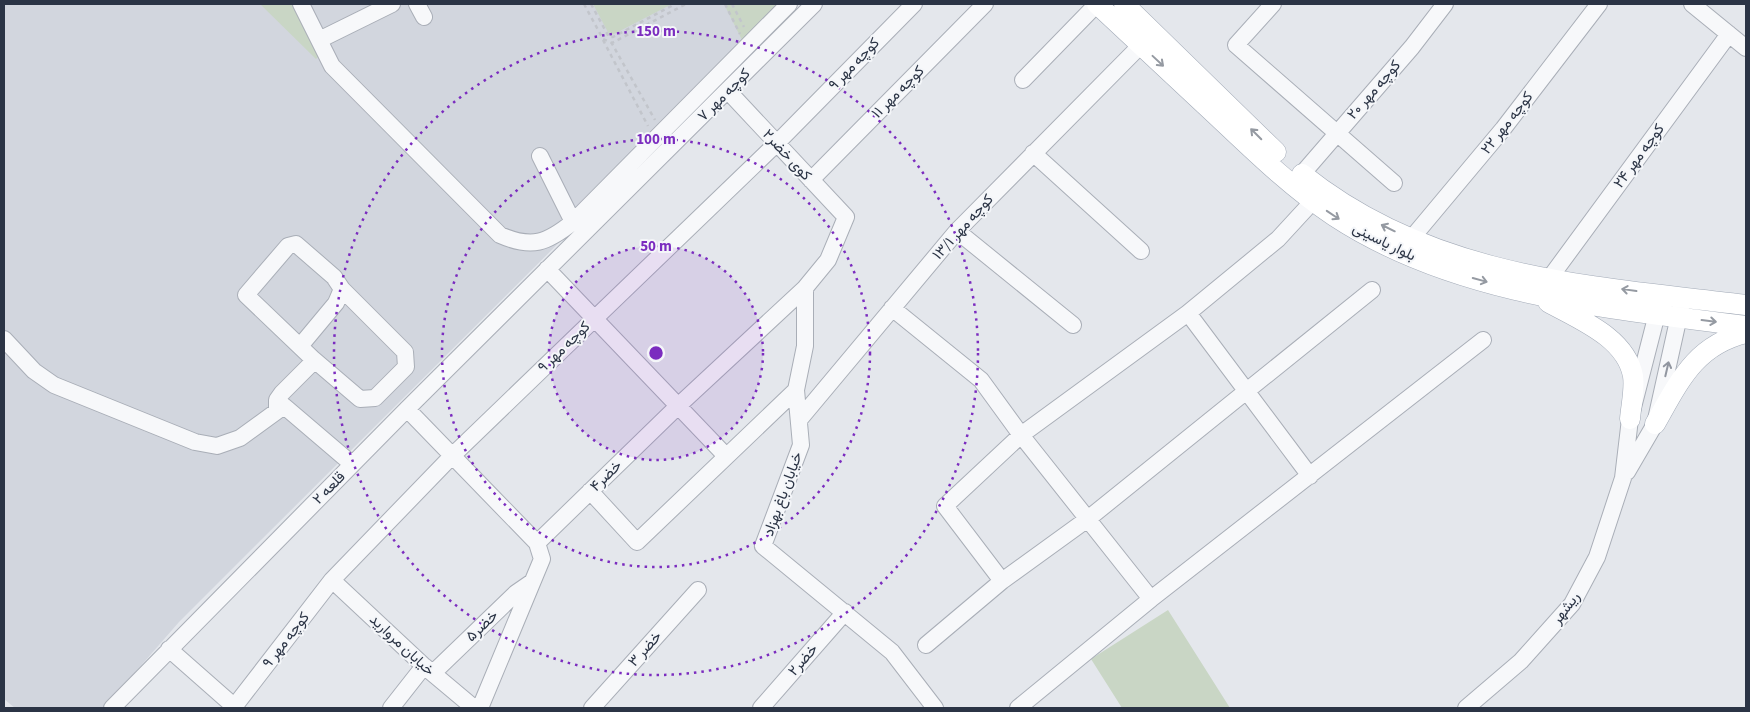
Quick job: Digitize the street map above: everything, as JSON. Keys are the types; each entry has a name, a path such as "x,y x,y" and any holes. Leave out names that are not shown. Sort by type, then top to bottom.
{"main road":[{"name":"بلوار یاسینی","path":"1097,4 1257,154 1313,201 1357,230 1450,272 1533,294 1746,326"},
{"name":"بلوار یاسینی","path":"1124,4 1266,143 1302,174 1348,206 1411,239 1445,253 1477,263 1549,279 1746,305"},
{"path":"1533,294 1596,329 1612,341 1625,356 1633,376 1630,419"},
{"path":"1654,424 1681,378 1696,359 1711,347 1746,334"}],"street":[{"path":"301,4 332,66 500,235 528,244 544,241 557,235 573,222 789,4"},
{"path":"319,40 392,4"},
{"name":"کوچه مهر ۷","path":"547,269 814,4"},
{"name":"کوچه مهر ۹","path":"235,708 332,580 451,457 776,144 914,4"},
{"name":"کوچه مهر ۱۱","path":"811,180 985,4"},
{"path":"1023,80 1097,4"},
{"path":"1273,4 1236,45 1394,183"},
{"name":"کوچه مهر ۲۰","path":"1302,174 1412,47 1444,4"},
{"name":"کوچه مهر ۲۲","path":"1411,239 1503,129 1599,4"},
{"path":"1692,4 1746,48"},
{"name":"کوچه مهر ۲۴","path":"1549,279 1729,34"},
{"name":"کوچه مهر ۱۳/۱","path":"798,420 957,231 1141,45"},
{"name":"کوی خضر۲","path":"728,91 846,217 828,260 806,288"},
{"path":"1033,153 1141,252"},
{"path":"540,156 573,222"},
{"path":"1002,581 945,506 1021,435 1188,313 1278,239 1313,201"},
{"path":"957,231 1073,325"},
{"path":"296,244 334,276 342,289 405,352 406,367 375,398 360,399 312,358 301,345 246,295 288,246 296,244"},
{"path":"547,269 726,456"},
{"name":"قلعه ۲","path":"112,708 547,269"},
{"name":"خیابان باغ بهزاد","path":"806,288 805,346 796,390 801,445 763,546 892,652 932,707"},
{"name":"خضر۴","path":"537,543 678,406 806,288"},
{"path":"301,345 336,303 342,289"},
{"path":"926,645 1002,581 1089,518 1372,290"},
{"name":"ریشهر","path":"1466,708 1521,661 1572,604 1597,557 1623,478 1630,419 1662,294"},
{"name":"ریشهر","path":"1623,478 1654,424 1683,297"},
{"path":"892,308 981,380 1021,435 1152,599"},
{"path":"1188,313 1310,476"},
{"path":"4,339 34,371 54,386 195,442 217,446 240,438 284,406 352,464"},
{"path":"1018,708 1152,599 1483,340"},
{"path":"276,410 277,400 312,363 312,358"},
{"path":"590,491 637,542 796,390"},
{"path":"407,409 451,457 537,543 542,559 480,708"},
{"name":"خیابان مروارید","path":"332,580 429,670 474,708"},
{"name":"خضر۵","path":"391,708 429,670 516,592 533,582"},
{"name":"خضر ۳","path":"592,708 698,590"},
{"name":"خضر۲","path":"761,708 845,612"},
{"path":"169,649 235,708"}],"path":[{"path":"584,4 658,136"},
{"path":"592,4 658,136"},
{"path":"608,37 613,37 676,4"},
{"path":"606,46 686,4"},
{"path":"725,4 749,44"},
{"path":"732,4 749,44"},
{"path":"603,39 612,42"}],"shaded area":[{"path":"4,4 798,4 179,622 104,708 15,708 4,699"}],"green space":[{"path":"260,4 293,4 320,55 316,59"},
{"path":"593,4 672,4 610,36"},
{"path":"724,4 780,4 742,40"},
{"path":"1168,610 1230,708 1122,708 1091,659"}]}
